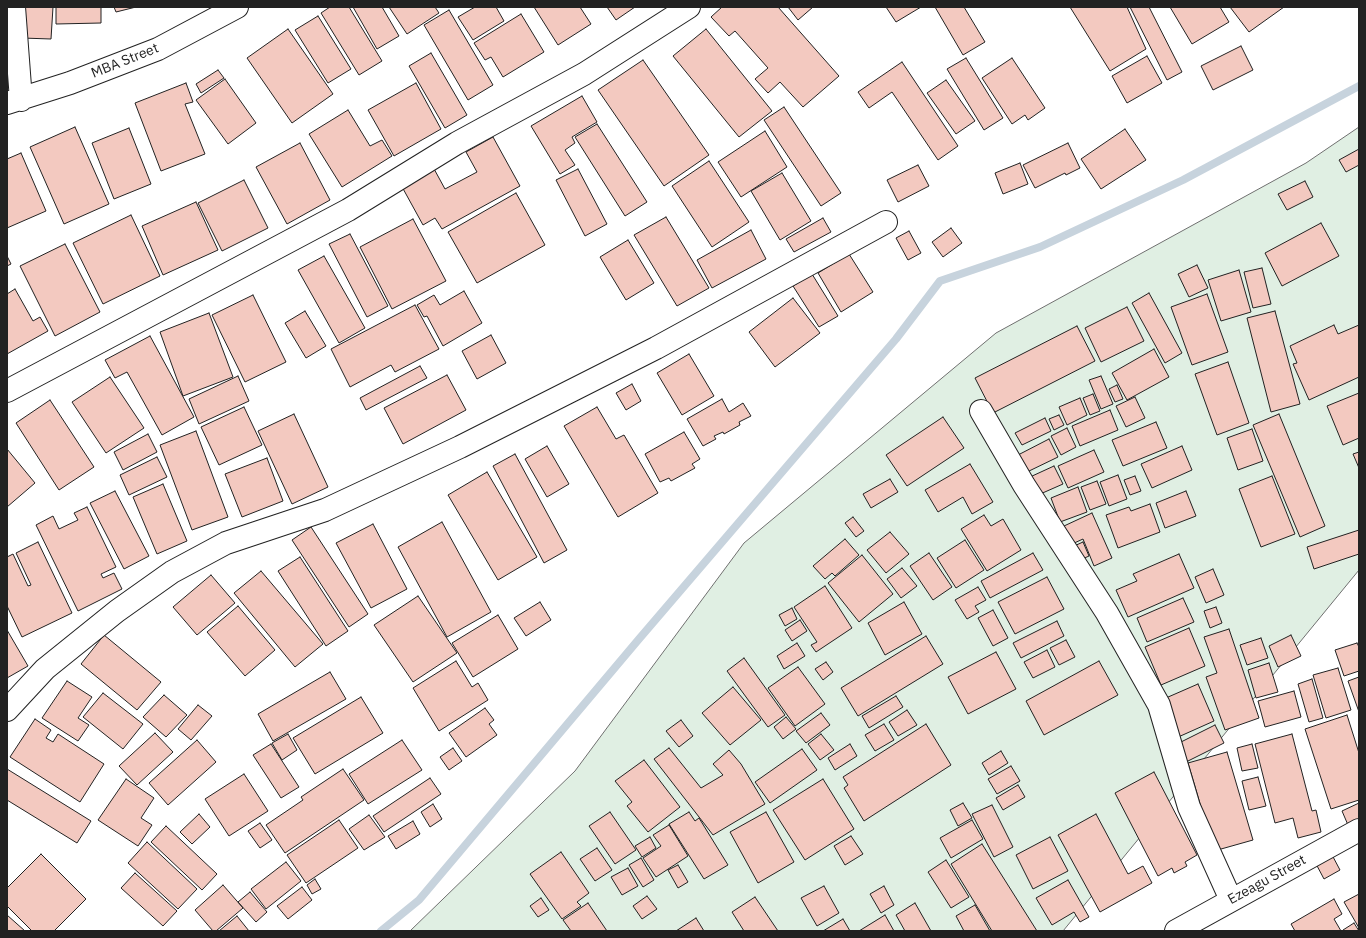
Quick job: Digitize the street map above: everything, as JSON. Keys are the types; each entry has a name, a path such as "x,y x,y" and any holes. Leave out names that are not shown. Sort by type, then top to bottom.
{"street":[{"path":"14,7 14,102"},
{"name":"MBA Street","path":"14,102 70,83 158,49 237,7"},
{"path":"7,391 348,210 457,143 584,74 689,7"},
{"path":"7,710 45,669 117,612 172,572 226,543 325,510 460,447 656,348 886,222"},
{"path":"981,411 1024,485 1107,613 1159,705 1189,808 1231,900"},
{"name":"Ezeagu Street","path":"1176,931 1359,830"}],"green space":[{"path":"1359,127 1359,570 1063,931 410,931 575,771 744,543 996,333 1306,163"}],"building":[{"path":"24,7 53,7 51,39 22,38"},
{"path":"56,7 101,7 101,23 56,24"},
{"path":"114,7 136,7 116,12"},
{"path":"330,7 349,7 382,61 359,75 321,13"},
{"path":"353,7 382,7 399,36 377,49"},
{"path":"389,7 435,7 439,13 407,34"},
{"path":"475,7 496,7 504,21 473,40 458,17"},
{"path":"534,7 580,7 591,24 558,45"},
{"path":"607,7 635,7 616,20"},
{"path":"722,7 778,7 839,76 803,107 780,82 768,93 755,79 768,68 735,31 729,36 711,17"},
{"path":"788,7 813,7 798,20"},
{"path":"886,7 921,7 896,22"},
{"path":"935,7 964,7 985,42 963,55"},
{"path":"1070,7 1127,7 1146,49 1110,71"},
{"path":"1130,7 1149,7 1182,72 1167,80"},
{"path":"1170,7 1220,7 1229,22 1192,44"},
{"path":"1230,7 1284,7 1249,32"},
{"path":"449,10 493,85 468,100 424,25"},
{"path":"521,14 544,52 503,77 491,57 485,60 474,43"},
{"path":"318,16 351,69 328,83 295,30"},
{"path":"288,29 333,94 292,123 247,58"},
{"path":"706,29 772,111 739,137 673,56"},
{"path":"1241,46 1253,70 1213,90 1201,66"},
{"path":"431,53 467,115 445,128 409,66"},
{"path":"1147,56 1162,83 1127,103 1112,76"},
{"path":"966,58 1003,118 984,130 947,69"},
{"path":"1012,58 1045,108 1028,120 1025,115 1012,124 982,78"},
{"path":"643,60 709,155 664,186 598,90"},
{"path":"902,62 958,146 938,160 892,92 869,108 858,92"},
{"path":"218,70 224,78 201,93 196,84"},
{"path":"225,79 256,123 228,144 196,100"},
{"path":"946,80 975,121 956,134 927,93"},
{"path":"186,83 193,102 185,104 205,154 161,171 135,103"},
{"path":"416,83 441,129 394,156 368,110"},
{"path":"582,96 597,122 572,137 575,143 565,150 575,165 560,174 531,126"},
{"path":"784,107 841,193 821,206 764,120"},
{"path":"348,110 370,146 382,140 392,156 342,187 309,134"},
{"path":"597,124 647,202 625,216 575,137"},
{"path":"75,127 109,204 64,224 30,147"},
{"path":"129,128 151,184 114,199 92,143"},
{"path":"1125,129 1146,160 1101,189 1081,159"},
{"path":"765,131 787,167 741,197 718,162"},
{"path":"493,137 520,186 442,229 435,218 423,225 401,185 433,167 445,189 477,172 466,152"},
{"path":"300,143 330,200 287,224 256,167"},
{"path":"1068,143 1080,168 1066,175 1065,173 1035,188 1023,165"},
{"path":"1359,149 1359,165 1346,172 1339,160"},
{"path":"21,153 46,211 7,228 7,159"},
{"path":"709,161 749,222 712,247 672,186"},
{"path":"1020,163 1028,184 1003,194 995,173"},
{"path":"918,165 929,186 898,202 887,180"},
{"path":"578,169 607,224 585,236 556,180"},
{"path":"782,173 811,221 780,240 751,191"},
{"path":"244,180 268,228 222,251 198,203"},
{"path":"1305,181 1313,197 1287,210 1278,194"},
{"path":"516,193 545,245 477,283 448,232"},
{"path":"196,202 218,250 163,275 142,226"},
{"path":"131,215 160,276 103,304 73,243"},
{"path":"666,217 709,288 677,306 634,235"},
{"path":"823,218 831,232 794,252 786,239"},
{"path":"413,219 446,281 392,309 360,247"},
{"path":"1321,223 1339,256 1282,286 1265,253"},
{"path":"951,228 962,243 943,257 932,242"},
{"path":"751,230 766,259 712,288 697,260"},
{"path":"909,231 921,253 908,260 896,238"},
{"path":"350,234 388,306 367,317 329,244"},
{"path":"628,240 654,283 626,300 600,257"},
{"path":"65,244 100,312 55,336 20,266"},
{"path":"849,254 873,292 841,312 818,273"},
{"path":"7,256 11,264 7,266"},
{"path":"324,256 365,328 339,343 298,270"},
{"path":"1197,265 1208,288 1189,297 1178,274"},
{"path":"1262,268 1271,304 1253,308 1244,272"},
{"path":"1239,270 1251,312 1221,321 1208,280"},
{"path":"812,274 838,316 819,327 793,286"},
{"path":"15,289 33,321 40,317 48,331 7,354 7,294"},
{"path":"464,291 482,323 443,346 427,316 424,317 417,305 434,295 440,305"},
{"path":"1149,293 1182,353 1165,363 1132,303"},
{"path":"1207,294 1228,352 1192,365 1171,307"},
{"path":"253,295 286,362 245,382 212,315"},
{"path":"793,298 820,333 775,367 749,332"},
{"path":"415,305 439,349 395,372 391,365 350,387 331,349"},
{"path":"1127,307 1144,341 1101,362 1085,328"},
{"path":"305,311 326,346 306,358 285,323"},
{"path":"1275,311 1300,404 1271,412 1247,318"},
{"path":"209,313 233,377 183,396 160,332"},
{"path":"1334,325 1338,334 1359,325 1359,377 1309,400 1293,364 1297,363 1290,346"},
{"path":"1077,326 1095,361 993,413 975,378"},
{"path":"491,335 506,363 477,379 462,351"},
{"path":"150,336 194,417 162,435 127,372 115,378 105,360"},
{"path":"1154,349 1169,377 1127,400 1112,373"},
{"path":"689,354 714,396 682,415 657,373"},
{"path":"1228,362 1249,423 1217,435 1195,374"},
{"path":"420,366 427,378 366,410 360,398"},
{"path":"447,375 466,410 403,444 384,408"},
{"path":"238,376 249,401 199,424 189,399"},
{"path":"1101,376 1113,404 1101,409 1089,380"},
{"path":"110,377 144,428 106,453 72,402"},
{"path":"632,384 641,401 626,410 616,393"},
{"path":"1117,385 1123,399 1115,402 1109,389"},
{"path":"1359,393 1359,438 1343,445 1327,406"},
{"path":"1093,394 1100,411 1090,415 1083,398"},
{"path":"1135,397 1145,418 1126,427 1116,406"},
{"path":"1080,398 1087,415 1067,425 1059,407"},
{"path":"722,399 729,412 743,403 751,416 739,422 740,425 724,434 723,432 714,436 716,439 703,446 687,419"},
{"path":"50,400 94,467 59,490 16,423"},
{"path":"244,407 262,445 219,465 201,427"},
{"path":"597,407 616,439 624,435 658,493 618,517 564,426"},
{"path":"1110,410 1118,430 1080,446 1072,426"},
{"path":"294,414 328,487 292,504 258,431"},
{"path":"1279,414 1325,526 1300,537 1253,425"},
{"path":"1059,415 1064,425 1054,430 1049,419"},
{"path":"943,417 964,448 907,486 886,455"},
{"path":"1045,418 1051,431 1022,445 1015,433"},
{"path":"1156,422 1167,448 1123,466 1112,440"},
{"path":"1067,428 1076,447 1061,455 1051,436"},
{"path":"1252,429 1263,461 1238,470 1227,438"},
{"path":"196,431 228,517 192,530 160,445"},
{"path":"684,432 700,459 692,464 695,468 671,481 669,478 660,482 645,454"},
{"path":"148,434 157,452 123,470 114,452"},
{"path":"1049,439 1058,457 1027,472 1018,455"},
{"path":"547,446 569,484 547,497 525,459"},
{"path":"1182,446 1192,470 1152,488 1141,464"},
{"path":"7,449 35,483 7,507"},
{"path":"1094,450 1104,472 1068,488 1058,466"},
{"path":"1359,452 1359,468 1353,454"},
{"path":"515,454 567,550 544,563 493,466"},
{"path":"157,457 167,477 129,495 120,475"},
{"path":"267,458 283,501 242,517 225,474"},
{"path":"970,464 993,502 972,514 963,497 938,512 925,490"},
{"path":"1054,466 1063,484 1038,495 1030,477"},
{"path":"487,472 537,557 498,580 448,495"},
{"path":"1118,475 1127,499 1109,506 1100,482"},
{"path":"1135,476 1141,491 1130,495 1124,480"},
{"path":"1272,476 1295,534 1261,547 1239,489"},
{"path":"890,479 898,492 871,508 863,494"},
{"path":"1097,481 1106,504 1090,510 1081,487"},
{"path":"163,484 187,541 157,554 133,497"},
{"path":"1078,487 1087,512 1060,522 1051,498"},
{"path":"115,491 149,556 124,569 90,503"},
{"path":"1186,491 1196,516 1165,528 1156,503"},
{"path":"1150,504 1160,532 1118,548 1106,515 1129,507 1131,511"},
{"path":"87,507 116,567 101,574 103,578 114,573 122,589 78,611 36,525 53,516 59,529 78,520 74,513"},
{"path":"1092,513 1112,558 1094,566 1083,539 1072,544 1064,526"},
{"path":"984,515 991,526 1003,519 1021,550 987,571 961,529"},
{"path":"853,517 864,531 856,537 845,523"},
{"path":"442,522 491,612 447,637 398,547"},
{"path":"373,524 407,589 371,608 336,543"},
{"path":"311,527 368,614 349,627 292,540"},
{"path":"1359,530 1359,554 1314,569 1307,547"},
{"path":"890,532 909,554 886,573 867,550"},
{"path":"845,539 859,555 835,576 832,573 825,579 813,566"},
{"path":"965,540 984,570 956,588 937,558"},
{"path":"38,542 72,613 22,637 7,606 7,557 13,554 28,586 31,585 16,553"},
{"path":"1083,542 1089,556 1078,561 1072,547"},
{"path":"929,553 952,587 933,600 910,566"},
{"path":"1033,553 1043,570 990,598 981,581"},
{"path":"1179,554 1194,588 1128,617 1116,590 1137,581 1133,574"},
{"path":"862,555 893,594 859,622 828,583"},
{"path":"300,557 348,631 326,646 278,571"},
{"path":"902,568 917,586 901,598 887,579"},
{"path":"1213,569 1224,595 1206,603 1195,577"},
{"path":"261,571 323,644 295,667 234,593"},
{"path":"211,575 235,603 197,635 173,607"},
{"path":"1047,577 1064,609 1015,634 998,602"},
{"path":"825,586 852,628 816,652 811,645 817,642 794,607"},
{"path":"978,587 986,600 975,606 979,612 967,619 955,600"},
{"path":"418,596 457,653 413,682 374,625"},
{"path":"1183,598 1194,622 1147,642 1137,618"},
{"path":"540,602 551,620 526,636 514,618"},
{"path":"904,602 922,634 885,655 868,623"},
{"path":"238,606 275,650 245,676 207,632"},
{"path":"1216,607 1222,623 1210,628 1204,611"},
{"path":"792,608 797,619 785,626 779,615"},
{"path":"993,610 1008,638 993,646 978,618"},
{"path":"498,615 518,649 473,677 452,643"},
{"path":"800,620 807,631 792,641 785,630"},
{"path":"1057,621 1064,636 1021,658 1013,643"},
{"path":"1189,628 1205,666 1161,685 1145,647"},
{"path":"1229,629 1259,718 1225,730 1206,677 1217,673 1204,637"},
{"path":"7,630 28,666 7,678"},
{"path":"104,635 161,682 137,710 81,664"},
{"path":"1291,635 1301,656 1278,667 1269,646"},
{"path":"926,636 943,664 858,716 841,688"},
{"path":"1261,638 1268,658 1247,665 1240,645"},
{"path":"1066,640 1075,657 1059,665 1050,648"},
{"path":"797,643 805,656 784,669 777,656"},
{"path":"1357,643 1359,647 1359,671 1344,676 1335,650"},
{"path":"1047,650 1055,667 1033,678 1024,662"},
{"path":"996,652 1016,689 968,714 948,677"},
{"path":"744,658 785,715 768,727 727,671"},
{"path":"456,661 472,687 478,683 488,700 439,731 413,688"},
{"path":"1099,661 1118,695 1044,735 1026,701"},
{"path":"826,662 833,672 823,680 815,669"},
{"path":"1269,663 1278,692 1256,698 1248,670"},
{"path":"798,667 825,704 795,726 768,688"},
{"path":"1338,668 1351,710 1326,718 1313,675"},
{"path":"330,672 346,699 273,741 258,714"},
{"path":"1359,677 1359,712 1348,681"},
{"path":"1312,679 1323,718 1309,722 1298,684"},
{"path":"67,681 92,697 78,718 89,725 78,741 42,718"},
{"path":"1198,684 1214,721 1176,738 1159,701"},
{"path":"733,687 761,720 730,745 702,713"},
{"path":"1294,691 1301,717 1265,727 1258,701"},
{"path":"103,693 143,724 123,749 83,717"},
{"path":"164,695 187,715 166,737 143,717"},
{"path":"896,696 903,707 869,728 862,716"},
{"path":"361,697 383,733 315,774 293,738"},
{"path":"198,705 212,716 191,740 178,729"},
{"path":"485,708 494,720 489,724 497,735 466,757 449,733"},
{"path":"907,710 917,725 898,736 889,722"},
{"path":"821,713 830,725 806,743 796,731"},
{"path":"1347,715 1359,753 1359,800 1331,809 1305,729"},
{"path":"786,717 796,729 783,739 774,727"},
{"path":"35,719 51,730 46,738 53,742 58,734 104,764 80,802 10,757"},
{"path":"681,720 693,736 679,747 666,731"},
{"path":"884,724 894,740 875,751 865,735"},
{"path":"926,724 951,765 864,821 844,788 848,785 843,777"},
{"path":"1215,725 1224,743 1186,762 1177,744"},
{"path":"155,733 173,752 137,785 119,766"},
{"path":"288,734 297,750 282,760 272,743"},
{"path":"821,734 834,750 820,760 808,744"},
{"path":"1292,734 1312,811 1316,810 1321,832 1298,838 1293,818 1275,823 1255,744"},
{"path":"197,740 216,762 168,805 149,783"},
{"path":"402,740 422,770 368,804 349,774"},
{"path":"271,744 299,787 281,798 253,755"},
{"path":"850,744 857,756 835,770 828,758"},
{"path":"1252,744 1258,768 1242,771 1237,748"},
{"path":"453,748 462,761 449,770 440,757"},
{"path":"669,748 701,788 723,775 713,764 729,750 741,764 765,804 713,835 654,759"},
{"path":"802,749 817,770 770,803 755,782"},
{"path":"1001,751 1008,763 989,775 982,763"},
{"path":"1227,752 1253,840 1214,851 1188,763"},
{"path":"644,760 680,807 648,832 627,806 632,802 615,781"},
{"path":"1011,766 1020,781 997,794 988,779"},
{"path":"7,769 91,821 77,843 7,800"},
{"path":"343,769 364,800 285,853 266,825 303,800 301,797"},
{"path":"1154,772 1197,855 1185,862 1187,866 1174,873 1172,868 1158,876 1115,793"},
{"path":"244,774 268,811 229,836 205,799"},
{"path":"1258,777 1266,806 1249,810 1242,781"},
{"path":"430,778 441,794 384,832 373,816"},
{"path":"126,779 154,798 141,818 152,825 138,846 98,820"},
{"path":"823,779 854,829 805,860 773,810"},
{"path":"1018,785 1025,797 1003,810 996,798"},
{"path":"963,803 972,818 958,826 950,810"},
{"path":"1359,803 1359,820 1348,825 1342,811"},
{"path":"433,804 442,819 430,827 421,812"},
{"path":"992,805 1013,847 994,857 972,814"},
{"path":"610,812 636,850 615,864 589,826"},
{"path":"689,812 695,821 699,818 728,865 704,879 669,824"},
{"path":"766,812 794,862 758,883 730,832"},
{"path":"199,814 210,827 192,844 180,832"},
{"path":"1096,814 1128,874 1143,866 1152,883 1100,912 1058,835"},
{"path":"369,815 385,837 364,850 349,829"},
{"path":"339,820 358,848 306,883 287,855"},
{"path":"972,820 983,839 951,858 940,838"},
{"path":"413,821 420,834 396,849 388,836"},
{"path":"260,823 272,840 260,848 248,831"},
{"path":"669,825 688,856 656,877 643,858 661,846 653,835"},
{"path":"166,826 217,874 202,890 151,842"},
{"path":"851,836 863,854 845,865 834,846"},
{"path":"650,837 656,848 642,857 635,846"},
{"path":"1050,837 1068,871 1033,889 1016,855"},
{"path":"147,842 197,889 178,909 128,863"},
{"path":"982,844 1037,931 992,931 951,864"},
{"path":"597,848 612,870 595,881 580,859"},
{"path":"561,852 589,893 577,902 581,906 562,919 530,874"},
{"path":"1331,853 1340,870 1324,879 1315,862"},
{"path":"41,854 86,899 54,931 32,931 7,906 7,888"},
{"path":"641,858 654,880 643,887 629,865"},
{"path":"946,860 969,897 951,908 928,872"},
{"path":"286,862 301,881 266,909 251,889"},
{"path":"678,865 688,882 678,888 668,870"},
{"path":"628,868 638,886 622,895 611,877"},
{"path":"135,873 177,911 163,926 121,888"},
{"path":"315,879 321,889 312,894 307,885"},
{"path":"1068,880 1089,917 1080,922 1074,912 1052,925 1036,898"},
{"path":"223,885 243,908 216,931 213,931 195,910"},
{"path":"824,886 839,913 817,926 801,898"},
{"path":"884,886 894,905 881,913 870,894"},
{"path":"302,887 312,900 288,919 277,906"},
{"path":"250,892 267,912 256,922 238,902"},
{"path":"1359,894 1359,928 1344,902"},
{"path":"647,896 657,909 642,919 633,906"},
{"path":"755,897 778,931 744,931 732,912"},
{"path":"541,898 549,910 538,917 530,906"},
{"path":"1334,899 1342,914 1334,919 1341,931 1295,931 1291,924"},
{"path":"588,903 607,931 571,931 563,920"},
{"path":"915,903 931,931 905,931 896,915"},
{"path":"975,905 990,931 964,931 956,916"},
{"path":"7,915 25,931 7,931"},
{"path":"885,915 894,931 859,931"},
{"path":"237,916 249,931 219,931"},
{"path":"696,918 704,931 676,931"},
{"path":"843,919 850,931 823,931"},
{"path":"1354,923 1359,931 1343,931 1343,930"}],"waterway":[{"path":"381,931 419,900 639,639 896,339 940,281 1040,247 1183,180 1359,86"}]}
